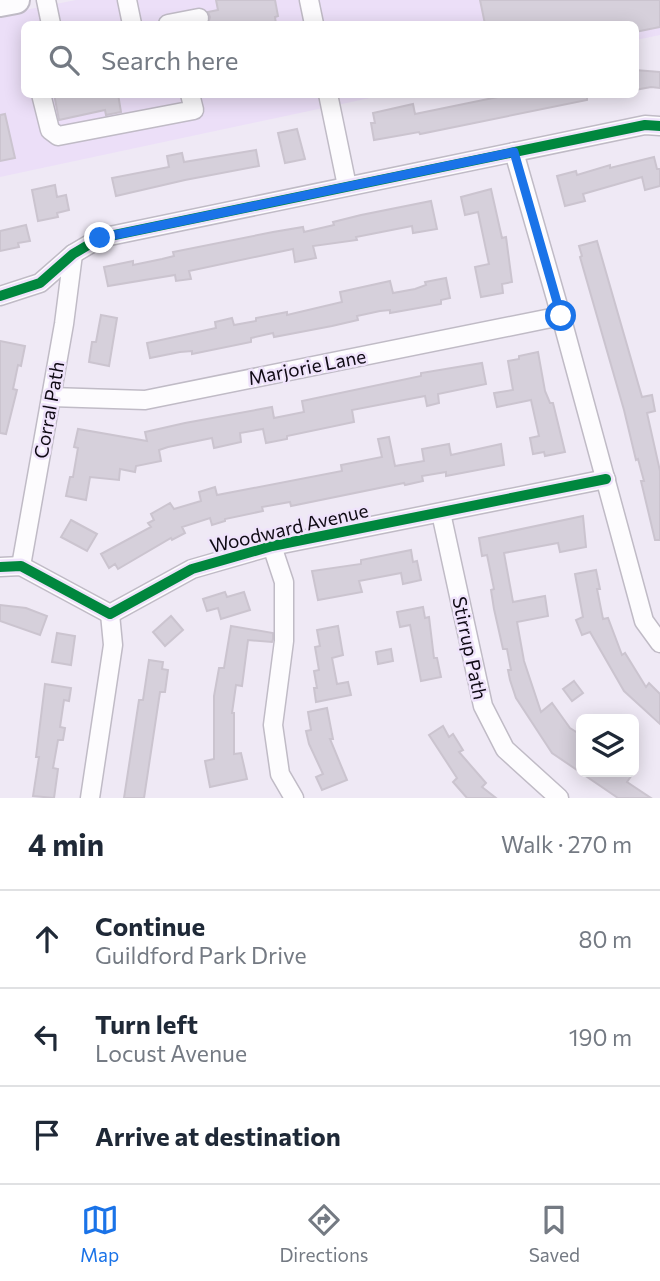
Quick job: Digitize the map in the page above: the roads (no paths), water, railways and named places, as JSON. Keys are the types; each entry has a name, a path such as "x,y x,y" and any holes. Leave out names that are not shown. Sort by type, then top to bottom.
{"highway":[{"path":"0,3 16,0"}],"street":[{"path":"46,0 50,21"},
{"path":"127,0 131,21"},
{"path":"309,0 313,21"},
{"path":"188,21 200,19"},
{"path":"42,98 50,130 58,136 194,110 191,98"},
{"path":"329,98 347,186"},
{"path":"0,296 40,284 73,254 100,238 645,125 660,126"},
{"path":"514,152 644,621 660,643"},
{"name":"Corral Path","path":"21,566 73,254"},
{"name":"Marjorie Lane","path":"51,397 145,400 561,316"},
{"name":"Woodward Avenue","path":"110,614 192,569 272,546 606,479"},
{"name":"Stirrup Path","path":"441,513 483,706 505,749 558,798"},
{"path":"272,546 284,582 284,641 273,725 280,774 294,798"},
{"path":"0,567 21,566 110,614 113,645 90,798"}]}
